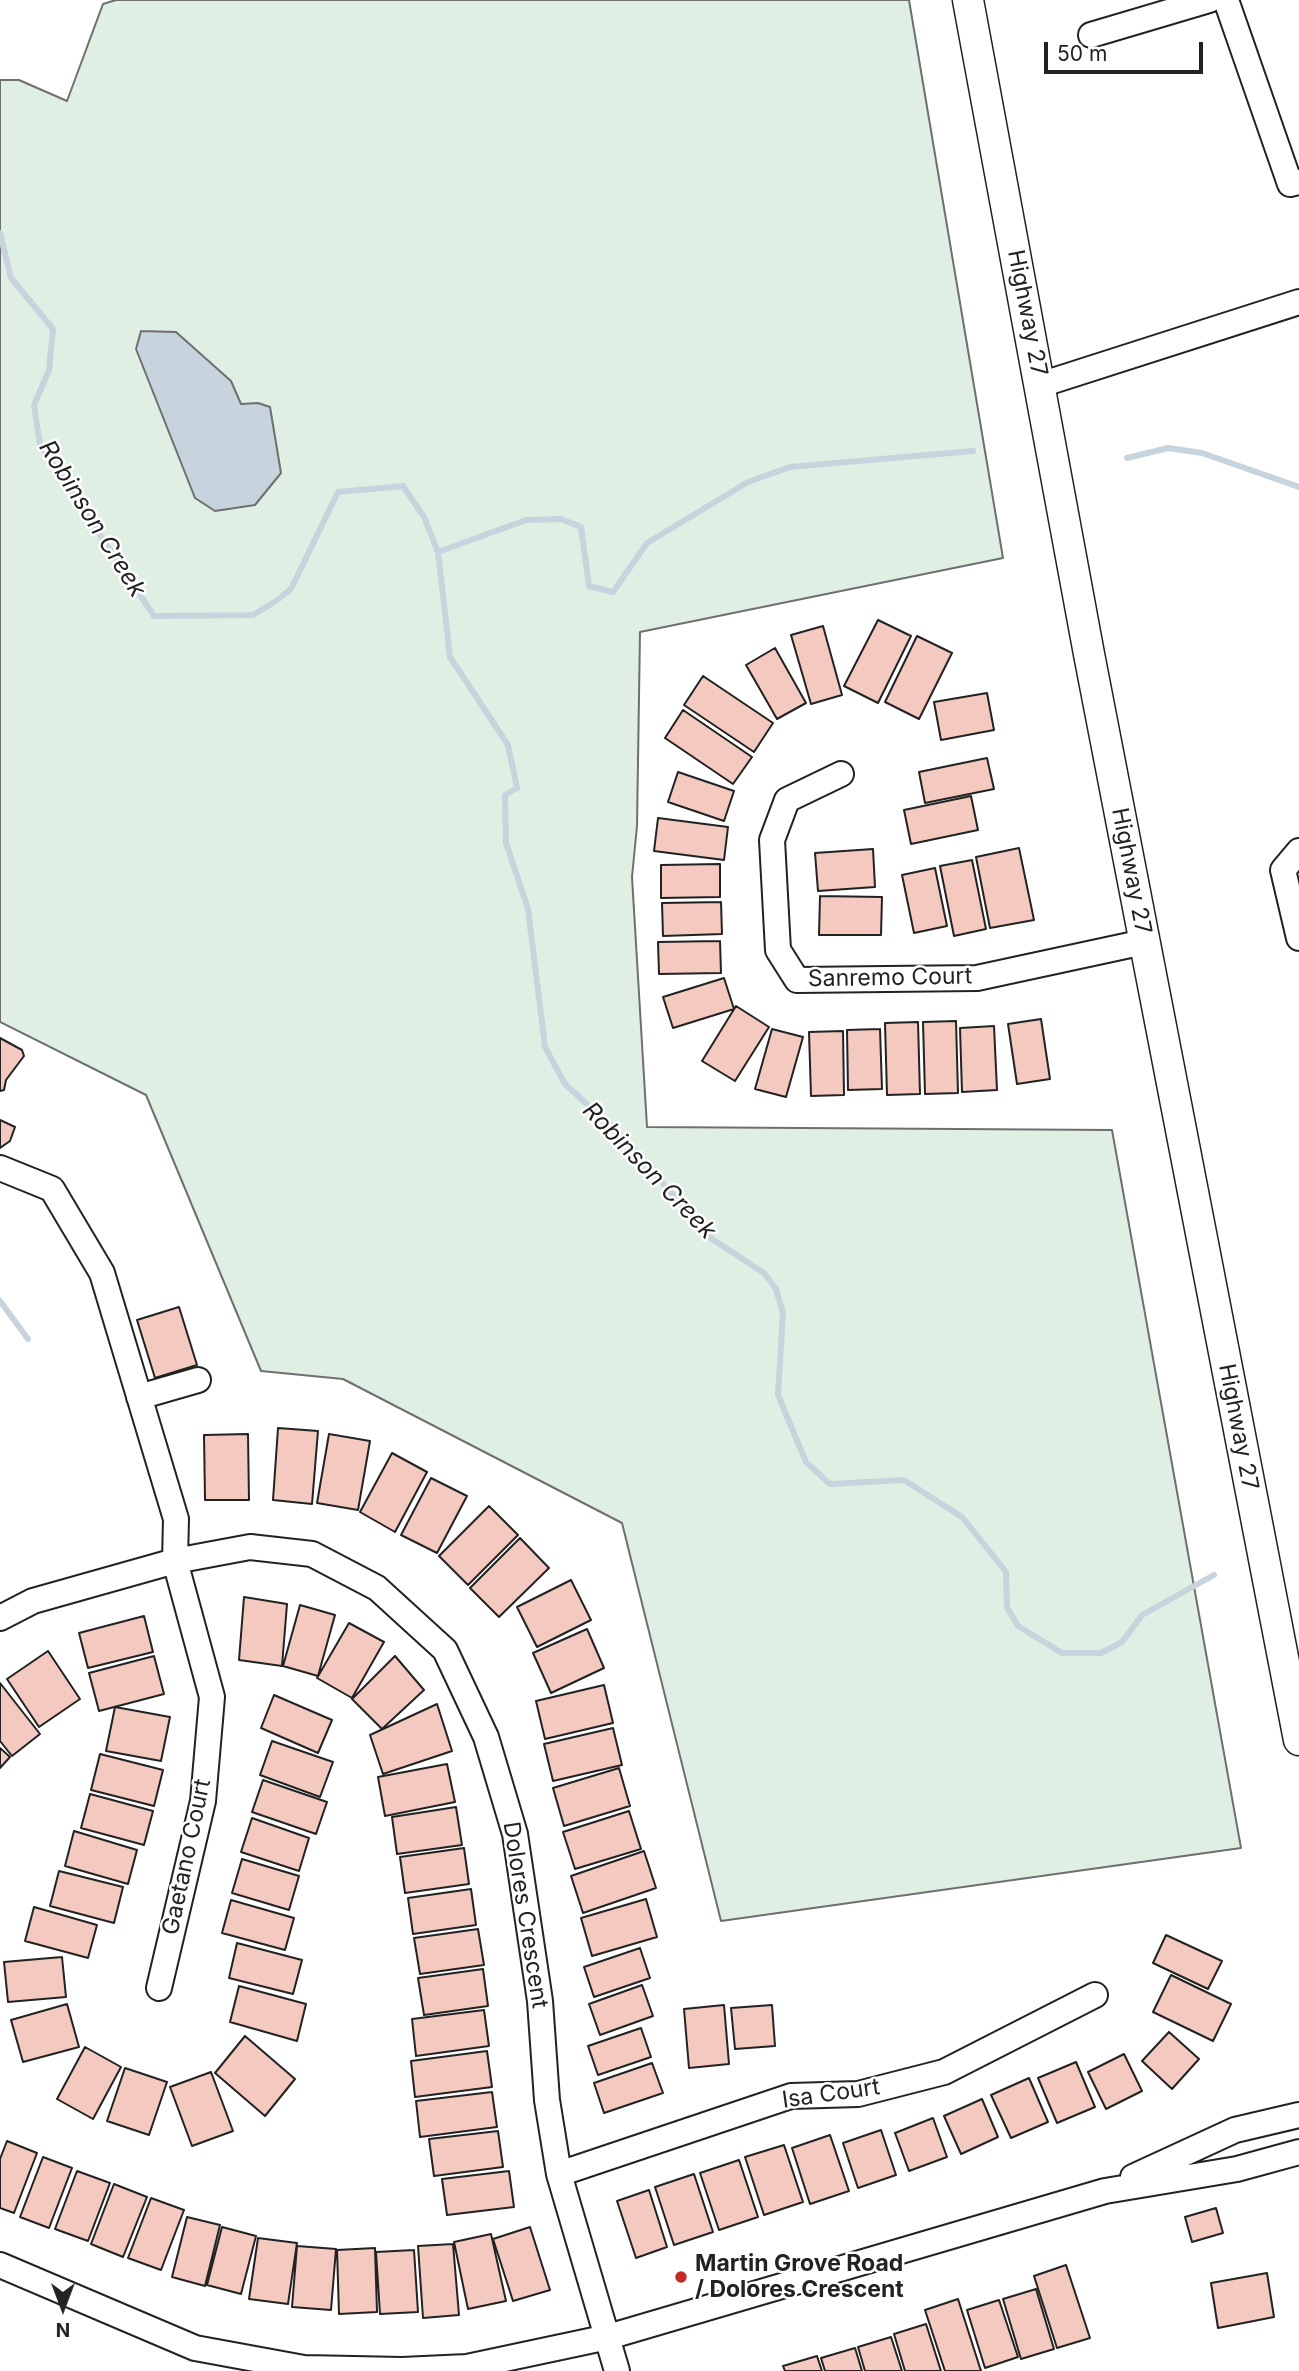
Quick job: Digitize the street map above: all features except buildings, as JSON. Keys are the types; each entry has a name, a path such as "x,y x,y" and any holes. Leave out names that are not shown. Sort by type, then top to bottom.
{"main road":[{"name":"Highway 27","path":"968,0 1144,942 1299,1740"}],"street":[{"path":"1091,36 1209,0"},
{"path":"1226,0 1290,184 1299,182"},
{"path":"1040,385 1299,302"},
{"name":"Sanremo Court","path":"841,774 787,800 772,840 778,950 797,981 977,978 1144,942"},
{"path":"1299,851 1283,870 1299,938"},
{"name":"Gaetano Court","path":"0,1168 52,1189 102,1273 176,1519 175,1561 212,1697 203,1801 159,1988"},
{"path":"139,1397 198,1380"},
{"name":"Dolores Crescent","path":"0,1618 33,1601 175,1561 250,1547 312,1554 377,1588 445,1650 486,1737 515,1834 540,2001 547,2100 559,2174 617,2371"},
{"name":"Isa Court","path":"559,2174 790,2096 858,2094 944,2072 1095,1995"},
{"path":"1105,2190 1235,2130 1299,2115"},
{"path":"0,2265 195,2348 304,2368 402,2370 467,2367 608,2337 1105,2190 1237,2169 1299,2152"}],"green space":[{"path":"116,0 909,0 1003,558 640,632 637,826 632,877 647,1127 1112,1130 1241,1848 721,1921 622,1523 343,1379 261,1371 146,1095 0,1022 0,80 19,80 67,101 103,4"}],"shaded area":[{"path":"141,331 176,332 231,381 241,404 258,403 270,407 281,473 255,505 215,511 195,498 136,349"}],"waterway":[{"name":"Robinson Creek","path":"0,233 11,278 53,329 49,370 34,405 40,445 154,616 253,615 276,601 291,589 338,492 403,486 424,517 438,552 450,657 508,745 517,788 505,795 506,843 528,909 545,1047 565,1084 627,1141 709,1237 764,1273 776,1289 783,1313 778,1395 806,1462 830,1484 904,1480 962,1517 1006,1572 1007,1607 1018,1626 1062,1653 1101,1653 1122,1642 1142,1615 1214,1575"},
{"path":"1127,458 1168,448 1202,453 1299,487"},
{"path":"438,552 526,520 561,519 581,527 589,586 613,592 647,543 748,482 790,467 973,451"},
{"path":"0,1301 28,1339"}],"place":[{"name":"Martin Grove Road / Dolores Crescent","path":"681,2277"}]}
